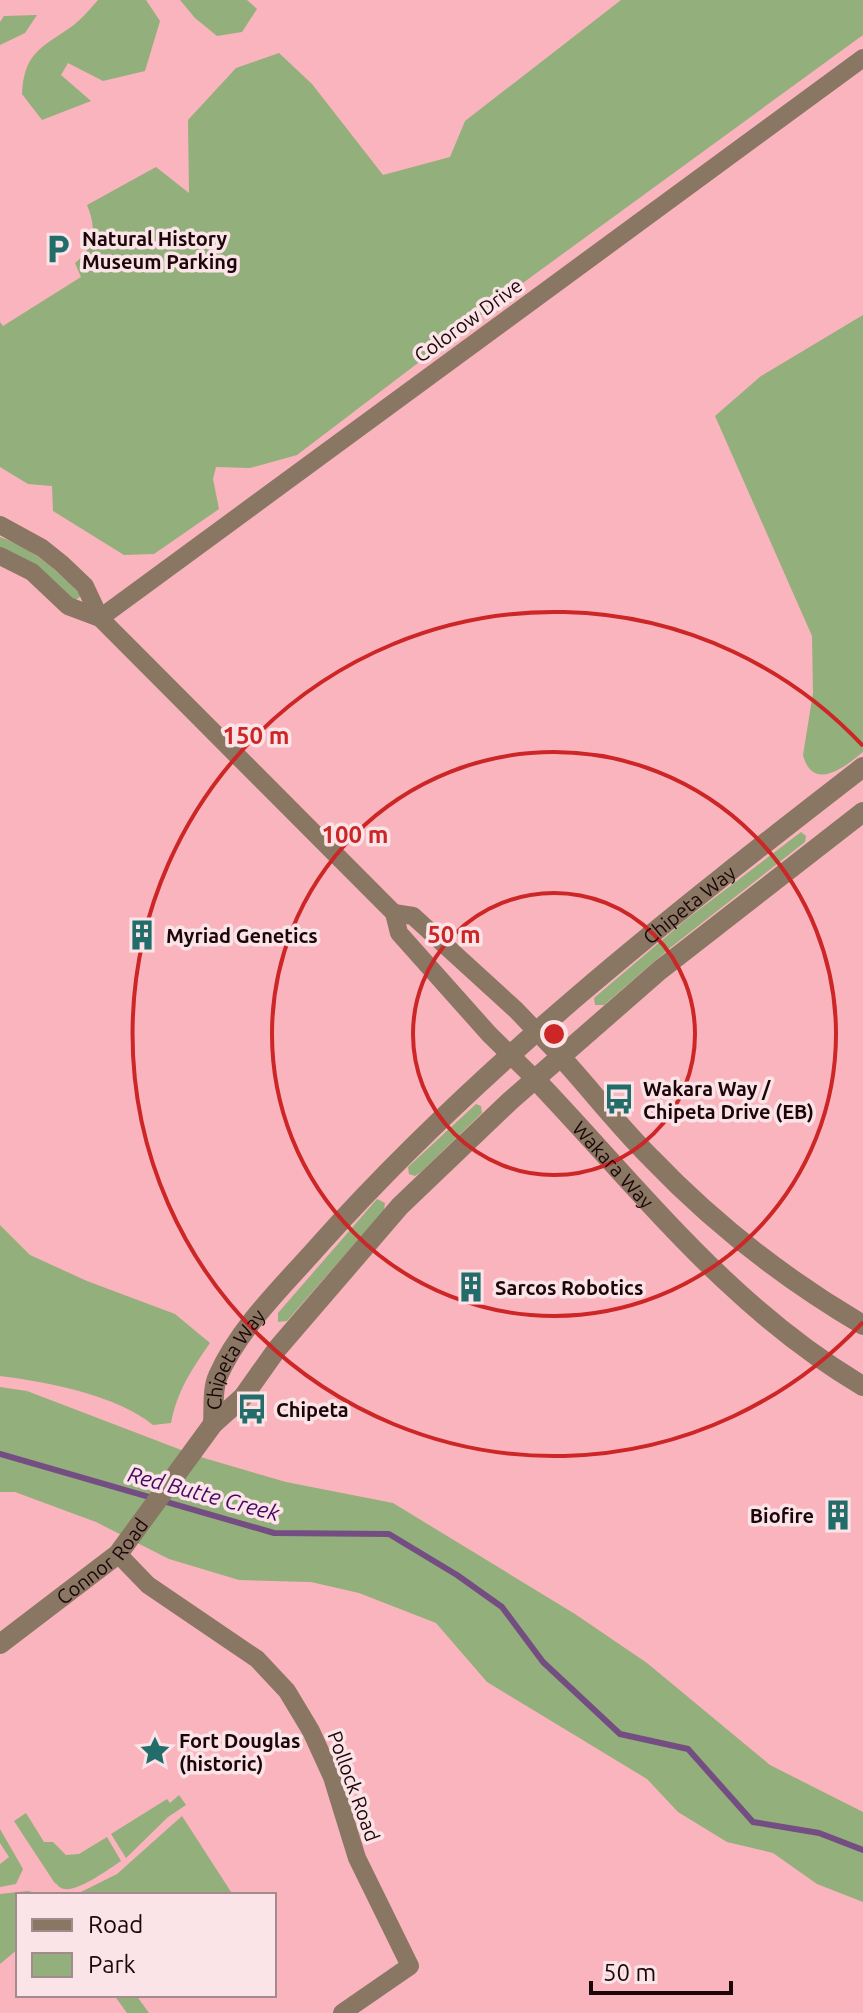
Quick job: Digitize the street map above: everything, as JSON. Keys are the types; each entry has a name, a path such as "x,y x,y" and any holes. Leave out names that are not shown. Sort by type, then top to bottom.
{"street":[{"name":"Colorow Drive","path":"100,618 863,58"},
{"name":"Wakara Way","path":"0,525 42,548 85,586 100,618 394,913 399,933 713,1272 775,1325 863,1386"},
{"name":"Wakara Way","path":"0,556 32,572 68,606 100,618"},
{"name":"Chipeta Way","path":"213,1424 216,1378 247,1328 377,1181 510,1054 673,915 863,767"},
{"name":"Chipeta Way","path":"213,1424 243,1397 277,1349 400,1206 535,1079 660,970 863,812"},
{"name":"Wakara Way","path":"394,913 413,916 538,1031 649,1157 713,1219 788,1278 863,1325"},
{"name":"Connor Road","path":"0,1644 118,1554 213,1424"},
{"name":"Pollock Road","path":"118,1554 148,1585 257,1659 287,1691 311,1731 332,1777 357,1858 410,1966 342,2013"}],"green space":[{"path":"98,0 146,0 160,21 145,71 103,81 68,63 61,75 91,101 42,120 22,94 30,60 75,24"},
{"path":"180,0 247,0 257,9 242,32 217,36 195,18"},
{"path":"621,0 863,0 863,35 531,277 297,455 250,468 216,467 213,479 219,509 154,554 124,555 53,511 52,486 28,484 0,467 0,322 3,326 81,277 75,263 87,251 93,230 87,205 156,167 189,193 188,120 236,68 279,53 312,84 383,175 450,157 465,121"},
{"path":"37,15 25,33 0,45 0,22 4,16"},
{"path":"863,315 863,752 839,769 822,774 814,773 803,755 813,693 812,636 715,416 761,376"},
{"path":"0,537 23,547 43,561 62,576 80,597 74,601 0,549"},
{"path":"801,832 806,836 805,842 670,948 604,1005 595,1005 594,998 688,918"},
{"path":"476,1104 481,1106 482,1113 421,1172 415,1176 409,1174 408,1167"},
{"path":"377,1199 385,1203 384,1210 287,1321 278,1322 278,1313"},
{"path":"0,1225 30,1255 87,1281 175,1314 210,1343 181,1390 171,1423 153,1425 101,1398 60,1386 0,1376"},
{"path":"0,1387 27,1391 197,1456 286,1482 393,1503 575,1614 647,1663 770,1765 863,1812 863,1902 817,1884 773,1853 727,1842 678,1812 647,1779 487,1682 436,1623 359,1593 311,1582 239,1580 169,1559 96,1522 15,1492 0,1492"},
{"path":"179,1795 186,1805 168,1817 126,1858 111,1834 167,1799 170,1803"},
{"path":"26,1813 44,1842 53,1842 66,1855 79,1854 107,1837 121,1861 86,1883 71,1889 62,1888 54,1882 14,1821"},
{"path":"182,1816 232,1893 79,1893 117,1874"},
{"path":"0,1829 23,1869 16,1884 0,1887 0,1864 9,1857 0,1843"},
{"path":"28,1891 36,1893 16,1893 16,1951 0,1964 0,1894"},
{"path":"115,1997 137,1997 149,2013 127,2013"}],"waterway":[{"name":"Red Butte Creek","path":"0,1454 274,1533 389,1534 457,1575 502,1607 543,1662 620,1734 688,1749 753,1822 819,1833 863,1850"}],"place":[{"name":"Natural History Museum Parking","path":"58,249"},
{"name":"Myriad Genetics","path":"142,935"},
{"name":"Wakara Way / Chipeta Drive (EB)","path":"619,1099"},
{"name":"Sarcos Robotics","path":"471,1287"},
{"name":"Chipeta","path":"252,1409"},
{"name":"Biofire","path":"838,1515"},
{"name":"Fort Douglas (historic)","path":"155,1751"}]}
